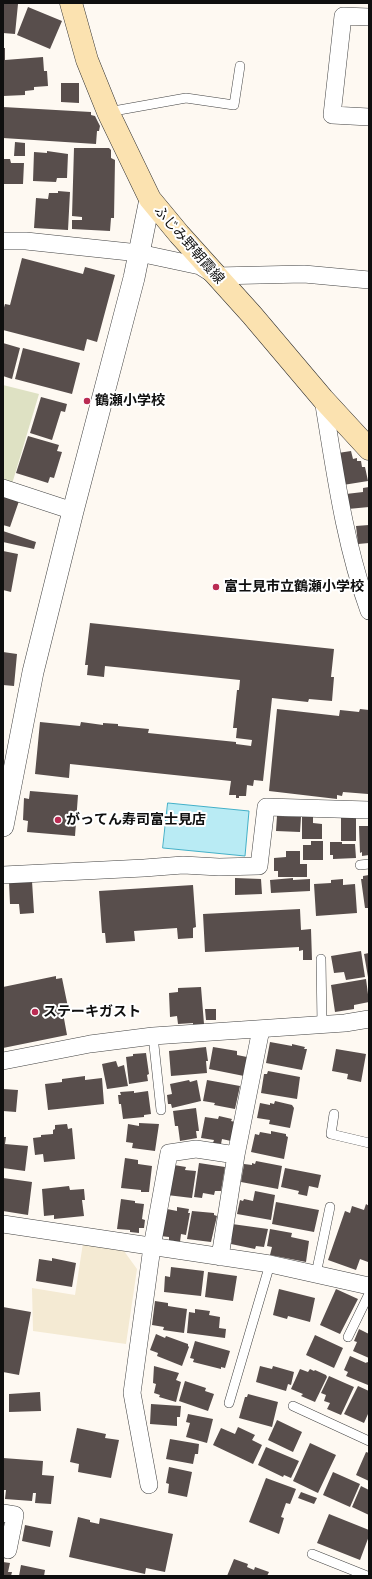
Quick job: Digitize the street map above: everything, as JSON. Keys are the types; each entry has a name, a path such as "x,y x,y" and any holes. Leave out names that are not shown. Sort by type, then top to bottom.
{"main road":[{"name":"ふじみ野朝霞線","path":"72,3 87,60 108,112 150,199 178,234 252,315 323,399 369,449"}],"street":[{"path":"369,17 343,16 332,115 369,117"},
{"path":"3,826 33,672 139,253 150,199"},
{"path":"3,241 26,241 139,253 200,266 216,276 304,274 369,280"},
{"path":"323,399 346,535 358,580 369,611"},
{"path":"3,488 73,511"},
{"path":"3,875 183,865 219,867 259,866 266,807 369,810"},
{"path":"3,1062 90,1044 153,1036 322,1025 369,1019"},
{"path":"220,1257 236,1155 261,1029"},
{"path":"149,1485 132,1393 152,1247 169,1153 196,1149 236,1155"},
{"path":"3,1224 270,1264 369,1286"},
{"path":"3,1513 15,1515 8,1550"}],"lane":[{"path":"108,112 186,98 234,104 240,66"},
{"path":"321,959 322,1025"},
{"path":"153,1036 161,1110"},
{"path":"334,1114 331,1134 369,1143"},
{"path":"316,1274 330,1207"},
{"path":"229,1403 270,1264"},
{"path":"348,1336 369,1294"},
{"path":"293,1406 369,1441"},
{"path":"312,1554 367,1576"}],"shaded area":[{"path":"83,1243 124,1251 137,1269 126,1344 33,1331 32,1288 75,1295"}],"green space":[{"path":"3,385 39,394 12,484 3,481"}],"water":[{"path":"168,803 249,811 245,856 163,848"}],"building":[{"path":"3,3 18,4 15,34 3,33"},
{"path":"28,7 62,21 50,49 17,35"},
{"path":"3,48 5,48 5,60 43,57 44,71 47,71 48,86 34,87 34,90 25,91 25,95 3,96"},
{"path":"61,83 79,83 79,103 61,102"},
{"path":"3,107 91,112 91,115 95,116 100,126 99,131 97,131 96,144 3,138"},
{"path":"15,142 25,143 25,156 14,156"},
{"path":"74,148 109,148 111,150 111,158 115,160 114,218 111,218 110,231 72,229 72,220 82,220 82,217 72,216"},
{"path":"47,151 68,154 67,178 57,178 56,182 33,181 34,152 47,153"},
{"path":"3,159 10,159 11,163 24,163 23,184 3,184"},
{"path":"58,191 70,192 68,230 34,228 36,198 48,199 49,193 58,193"},
{"path":"22,258 83,274 85,267 115,275 97,342 87,339 84,351 3,330 3,311 5,304 10,305"},
{"path":"3,343 20,348 12,379 3,376"},
{"path":"23,348 80,363 72,394 15,379"},
{"path":"41,397 67,404 65,412 61,411 52,440 30,433"},
{"path":"28,436 59,445 57,451 62,452 54,478 50,477 48,483 16,473"},
{"path":"351,451 353,459 357,458 357,461 361,461 362,467 365,467 368,481 343,485 338,453"},
{"path":"369,487 369,507 348,509 346,494 363,492 363,488"},
{"path":"3,496 19,501 10,527 3,525"},
{"path":"369,525 369,543 358,544 356,526"},
{"path":"3,531 36,542 34,549 3,542"},
{"path":"3,551 18,554 11,592 3,590"},
{"path":"90,623 334,649 331,677 334,677 332,701 309,699 308,702 272,698 263,781 254,780 253,786 247,785 246,796 239,796 239,798 236,798 236,795 229,795 231,781 70,764 69,778 35,774 40,722 80,726 81,722 103,725 103,723 118,724 118,726 149,729 148,733 236,742 236,744 251,746 252,740 236,738 237,728 233,728 237,690 239,690 240,680 105,666 104,677 87,675 88,665 85,665"},
{"path":"3,652 17,654 14,686 3,685"},
{"path":"277,709 339,716 340,710 359,712 360,709 369,710 368,794 343,792 342,796 337,795 337,799 269,791"},
{"path":"30,791 78,795 75,836 27,832 28,821 23,820 24,798 29,799"},
{"path":"277,816 301,817 300,832 276,831"},
{"path":"302,816 313,817 313,823 322,824 322,839 302,839"},
{"path":"341,818 356,818 356,841 341,841"},
{"path":"359,826 369,826 369,855 362,856 362,852 360,853"},
{"path":"311,841 323,841 323,860 303,860 303,845 311,845"},
{"path":"330,842 355,844 356,858 333,859 333,855 330,855"},
{"path":"286,851 300,851 300,864 307,864 307,877 278,877 278,871 274,871 274,858 286,857"},
{"path":"369,875 369,908 365,908 361,879 363,879 363,876"},
{"path":"235,878 261,879 262,894 235,895"},
{"path":"293,878 293,880 310,879 310,891 271,893 270,880"},
{"path":"343,879 343,885 355,884 357,913 316,916 314,884 331,883 331,880"},
{"path":"32,881 34,913 20,914 19,904 10,904 9,882"},
{"path":"193,885 196,927 193,928 193,938 178,939 177,928 134,931 135,941 106,943 105,933 102,933 99,891"},
{"path":"300,909 301,930 311,929 312,960 303,960 303,950 299,951 299,947 205,952 203,914"},
{"path":"361,951 365,977 346,980 344,972 334,973 331,956"},
{"path":"369,953 369,977 368,977 364,954"},
{"name":"ステーキガスト","path":"56,976 56,979 62,978 69,1012 63,1013 67,1035 3,1048 3,987"},
{"path":"366,979 369,1002 354,1005 354,1009 335,1012 331,985"},
{"path":"201,987 204,1024 178,1024 177,1016 170,1017 169,993 178,992 178,988"},
{"path":"205,1009 216,1009 216,1020 206,1020"},
{"path":"270,1042 305,1047 304,1049 307,1049 302,1070 266,1063"},
{"path":"206,1047 208,1061 206,1061 207,1073 171,1076 169,1051"},
{"path":"213,1047 237,1051 237,1055 247,1057 244,1076 209,1069"},
{"path":"336,1049 366,1054 361,1082 347,1079 348,1074 332,1071"},
{"path":"146,1053 149,1074 147,1075 148,1081 129,1084 126,1057 133,1056 133,1054"},
{"path":"116,1061 118,1067 124,1065 128,1086 107,1089 102,1064"},
{"path":"268,1071 300,1077 297,1099 261,1093 264,1074 267,1074"},
{"path":"85,1076 85,1080 102,1078 104,1104 48,1110 45,1084 62,1082 62,1079"},
{"path":"189,1080 190,1082 197,1080 201,1101 172,1108 171,1104 168,1104 167,1095 172,1094 170,1084"},
{"path":"207,1080 240,1086 235,1109 214,1105 215,1103 203,1101"},
{"path":"3,1089 18,1090 16,1112 3,1111"},
{"path":"134,1091 134,1093 148,1091 151,1114 144,1115 144,1117 123,1119 118,1095 121,1095 120,1092"},
{"path":"275,1101 292,1105 294,1108 290,1128 269,1124 270,1120 257,1118 260,1103 270,1105 270,1103 274,1104"},
{"path":"196,1108 199,1131 196,1131 197,1138 180,1141 178,1126 175,1126 173,1111"},
{"path":"219,1116 232,1119 231,1121 235,1122 231,1141 222,1139 221,1144 213,1143 214,1140 201,1138 205,1117 218,1119"},
{"path":"139,1123 159,1124 155,1151 132,1148 133,1143 126,1142 128,1124 139,1126"},
{"path":"67,1124 68,1129 72,1128 75,1159 44,1162 43,1154 35,1155 33,1138 41,1137 41,1135 53,1134 55,1125"},
{"path":"271,1131 286,1134 288,1137 284,1159 251,1152 255,1134 259,1135 260,1132 271,1134"},
{"path":"3,1137 6,1137 5,1144 28,1146 25,1171 3,1168"},
{"path":"125,1158 138,1160 138,1164 152,1166 149,1192 121,1188"},
{"path":"256,1161 282,1166 278,1189 241,1182 244,1164 252,1165 252,1163 255,1164"},
{"path":"199,1163 225,1167 221,1191 215,1191 214,1195 203,1193 202,1198 194,1197"},
{"path":"174,1165 186,1167 185,1170 196,1171 192,1198 167,1195"},
{"path":"285,1168 321,1175 318,1188 309,1186 307,1196 298,1194 299,1191 281,1187"},
{"path":"3,1178 32,1182 28,1215 3,1211"},
{"path":"69,1186 70,1190 84,1189 85,1200 82,1200 84,1216 54,1219 54,1215 44,1216 42,1189"},
{"path":"255,1191 275,1195 271,1220 237,1214 240,1200 243,1201 244,1199 253,1201"},
{"path":"121,1199 144,1204 142,1219 145,1220 144,1228 139,1228 139,1233 130,1232 130,1230 117,1229"},
{"path":"276,1202 319,1210 314,1232 272,1224"},
{"path":"366,1204 369,1206 368,1262 360,1259 356,1270 328,1260 345,1211 350,1213 352,1206 364,1210"},
{"path":"177,1207 189,1209 188,1213 190,1213 186,1235 181,1234 180,1242 169,1240 169,1237 160,1236 167,1209 177,1211"},
{"path":"192,1211 214,1213 214,1215 217,1216 211,1242 187,1239"},
{"path":"232,1224 268,1229 264,1247 256,1246 255,1249 231,1244 232,1240 229,1239"},
{"path":"270,1229 292,1233 291,1237 309,1241 306,1262 270,1255 272,1247 267,1246"},
{"path":"52,1258 76,1263 72,1287 36,1281 39,1259 52,1261"},
{"path":"171,1267 204,1271 201,1296 164,1292 165,1276 170,1277"},
{"path":"208,1272 237,1276 233,1301 205,1297"},
{"path":"279,1289 315,1298 310,1322 288,1316 287,1319 273,1315"},
{"path":"336,1289 358,1299 340,1334 320,1325"},
{"path":"155,1301 168,1303 168,1306 187,1309 184,1333 163,1330 164,1327 152,1325"},
{"path":"3,1307 31,1312 19,1375 3,1372"},
{"path":"195,1309 210,1311 209,1315 220,1317 219,1328 226,1329 225,1338 187,1333 189,1312 195,1313"},
{"path":"359,1329 369,1334 369,1358 353,1351 357,1342 354,1341"},
{"path":"156,1334 188,1344 189,1347 182,1366 157,1356 158,1353 150,1350"},
{"path":"315,1335 343,1348 334,1368 306,1355"},
{"path":"195,1341 230,1351 225,1368 221,1367 221,1369 193,1362 194,1359 190,1358"},
{"path":"350,1356 369,1363 368,1385 346,1376 348,1372 344,1370"},
{"path":"154,1366 179,1373 176,1380 181,1382 176,1402 159,1397 160,1395 154,1393 156,1384 153,1383"},
{"path":"260,1366 272,1369 273,1366 294,1372 291,1385 288,1384 286,1391 256,1382"},
{"path":"300,1369 308,1372 310,1369 315,1370 326,1375 327,1377 315,1402 301,1396 303,1394 291,1389"},
{"path":"329,1376 354,1387 341,1415 327,1409 330,1403 324,1401 326,1395 321,1393"},
{"path":"185,1381 206,1388 205,1391 214,1394 208,1411 179,1401"},
{"path":"358,1386 369,1391 369,1415 368,1414 364,1423 344,1414"},
{"path":"40,1392 41,1411 9,1412 9,1394"},
{"path":"248,1394 278,1402 272,1427 239,1418 245,1397 247,1397"},
{"path":"151,1404 181,1406 180,1417 177,1417 177,1426 150,1424"},
{"path":"188,1414 213,1419 207,1443 186,1437 190,1423 186,1422"},
{"path":"277,1420 302,1432 293,1452 268,1440"},
{"path":"238,1427 255,1435 252,1440 262,1445 253,1464 213,1445 221,1428 235,1434"},
{"path":"77,1428 106,1434 105,1438 119,1440 111,1478 78,1472 79,1464 70,1462"},
{"path":"170,1439 199,1444 198,1454 195,1454 193,1464 166,1459"},
{"path":"310,1443 336,1455 318,1493 293,1481"},
{"path":"266,1447 299,1461 291,1478 284,1475 283,1477 258,1465"},
{"path":"366,1452 369,1453 369,1481 356,1475"},
{"path":"3,1458 43,1461 42,1475 54,1476 51,1504 35,1503 36,1493 33,1493 32,1501 5,1499 6,1490 3,1490"},
{"path":"169,1467 192,1472 187,1497 168,1493 169,1484 166,1483"},
{"path":"333,1472 360,1484 350,1507 323,1495"},
{"path":"266,1478 296,1489 290,1504 286,1503 281,1517 284,1518 279,1534 249,1522"},
{"path":"361,1486 369,1490 369,1515 352,1507"},
{"path":"301,1492 317,1498 314,1504 298,1498"},
{"path":"329,1514 369,1530 369,1536 360,1560 317,1543"},
{"path":"78,1517 99,1524 100,1518 173,1534 165,1572 146,1568 145,1574 69,1557"},
{"path":"25,1525 53,1531 50,1547 22,1541"},
{"path":"234,1559 248,1564 247,1567 254,1570 255,1567 269,1572 267,1576 227,1576"},
{"path":"3,1562 10,1563 8,1572 12,1572 11,1576 3,1576"},
{"path":"21,1565 45,1570 44,1576 19,1576"}],"place":[{"name":"鶴瀬小学校","path":"87,401"},
{"name":"富士見市立鶴瀬小学校","path":"216,587"},
{"name":"がってん寿司富士見店","path":"58,820"},
{"name":"ステーキガスト","path":"35,1012"}]}
